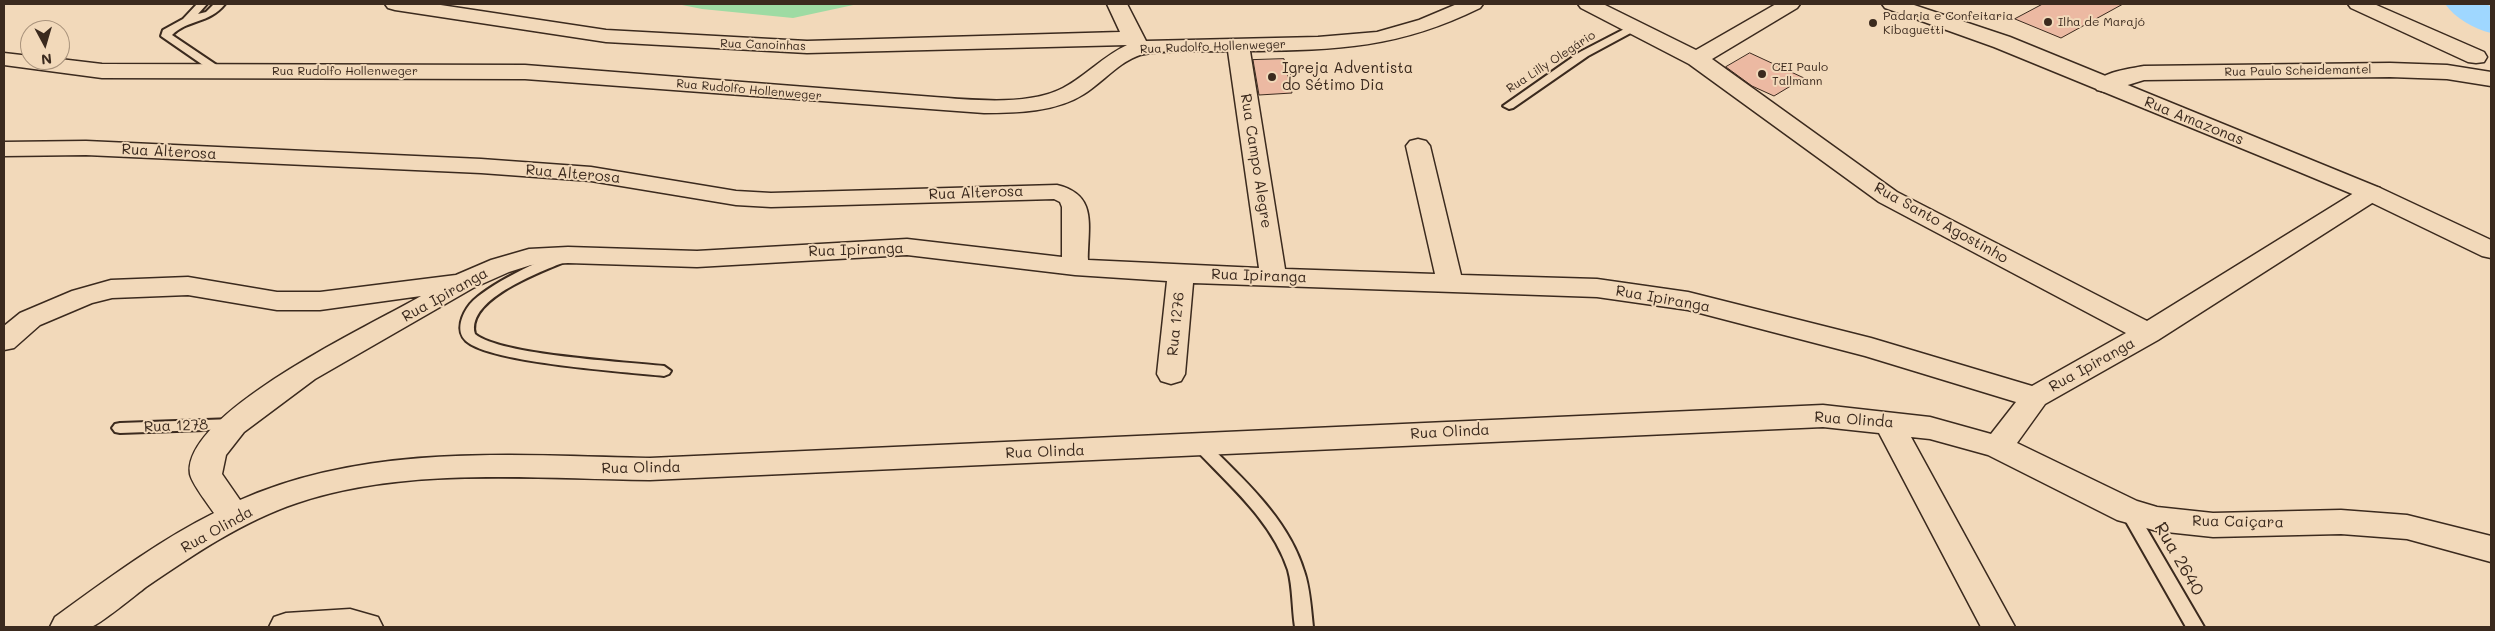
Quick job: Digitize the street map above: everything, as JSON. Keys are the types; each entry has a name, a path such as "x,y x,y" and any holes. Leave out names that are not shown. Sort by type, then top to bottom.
{"street":[{"name":"Rua Canoinhas","path":"395,4 606,36 724,43 807,47 1136,43"},
{"path":"1116,4 1136,43"},
{"name":"Rua Rudolfo Hollenweger","path":"4,59 102,71 525,72 595,75 803,96 972,106 1014,106 1050,101 1075,90 1136,43 1304,44 1378,38 1435,22 1473,4"},
{"name":"Rua Santo Agostinho","path":"1588,4 1697,60 1755,99 1888,197 2148,333"},
{"path":"1697,60 1790,4"},
{"name":"Rua Amazonas","path":"1892,4 2002,42 2371,193 2491,250"},
{"path":"2358,4 2476,56"},
{"name":"Rua Campo Alegre","path":"1238,45 1273,276"},
{"name":"Rua Paulo Scheidemantel","path":"2105,85 2126,76 2144,73 2390,70 2447,72 2491,78"},
{"path":"1418,146 1450,283"},
{"name":"Rua Alterosa","path":"4,149 86,148 554,171 591,174 745,199 1057,192 1069,197 1074,207 1075,267"},
{"name":"Rua Ipiranga","path":"234,517 206,475 207,463 213,450 233,424 305,372 409,315 464,282 500,266 529,257 568,255 697,259 907,247 1075,267 1181,274 1597,288 1688,301 1871,348 2035,397 2148,333 2371,193"},
{"name":"Rua 1276","path":"1171,374 1181,274"},
{"path":"4,341 30,319 82,297 111,289 188,286 277,301 320,301 464,282"},
{"path":"1998,447 2035,397"},
{"name":"Rua Olinda","path":"67,627 125,584 234,517 317,485 371,475 489,468 650,469 834,459 1200,445 1570,426 1823,416 1930,428 1998,447"},
{"path":"1888,422 1998,627"},
{"name":"Rua Caiçara","path":"1998,447 2053,476 2128,511 2157,519 2213,525 2341,522 2407,527 2491,549"},
{"path":"286,627 350,623 366,627"}],"lane":[{"path":"187,21 202,4"},
{"path":"220,4 210,14 187,21 167,32 166,36 220,72"},
{"name":"Rua Lilly Olegário","path":"1509,106 1584,54 1634,27"},
{"path":"568,255 494,292 474,308 466,325 468,334 474,341 511,351 558,360 664,371"},
{"name":"Rua 1278","path":"120,428 233,424"},
{"path":"1200,445 1253,501 1281,538 1296,570 1304,627"},
{"name":"Rua 2640","path":"2128,511 2195,627"}],"green space":[{"path":"677,4 858,4 793,18 702,9"}],"building":[{"name":"Ilha de Marajó","path":"2043,4 2123,4 2061,38 2015,19"},
{"name":"CEI Paulo Tallmann","path":"1750,53 1804,78 1774,96 1752,86 1726,67"},
{"name":"Igreja Adventista do Sétimo Dia","path":"1284,59 1292,93 1259,95 1253,60"}],"waterway":[{"path":"2463,4 2491,22"}],"place":[{"name":"Ilha de Marajó","path":"2048,22"},
{"name":"Padaria e Confeitaria Kibaguetti","path":"1873,23"},
{"name":"CEI Paulo Tallmann","path":"1762,74"},
{"name":"Igreja Adventista do Sétimo Dia","path":"1272,77"}]}
